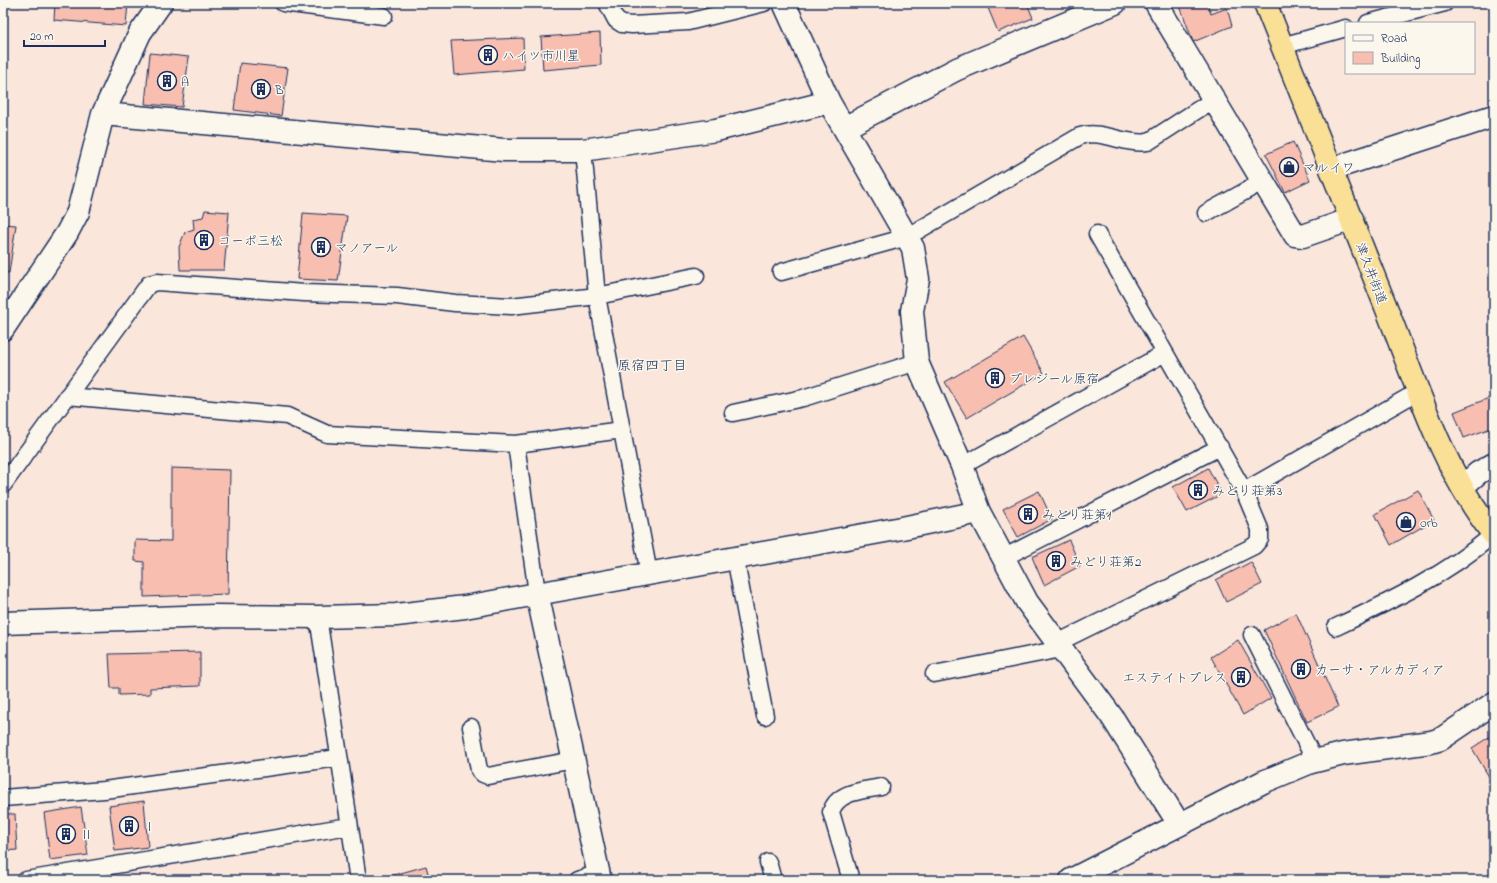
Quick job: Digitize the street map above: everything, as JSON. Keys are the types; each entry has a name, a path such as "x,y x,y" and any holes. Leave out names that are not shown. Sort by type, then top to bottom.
{"highway":[{"name":"津久井街道","path":"1265,3 1419,391 1453,471 1494,535"}],"street":[{"path":"3,329 67,234 78,212 103,114 140,33 161,3"},
{"path":"784,3 829,102 913,248 918,279 912,311 917,362 962,466 980,512 1027,602 1112,717 1179,824"},
{"path":"844,128 957,69 1115,3"},
{"path":"1156,3 1295,236 1303,236 1352,219"},
{"path":"103,114 504,150 583,150 716,130 829,102"},
{"path":"1331,169 1494,116"},
{"path":"1462,487 1478,473 1494,464"},
{"path":"3,623 214,616 318,617 396,615 465,607 980,512"},
{"path":"537,593 599,877"},
{"path":"1077,879 1179,824 1263,782 1315,761 1350,753 1431,742 1441,739 1494,702"}],"lane":[{"path":"283,3 384,16"},
{"path":"607,3 616,20 622,24 632,25 688,22 764,3"},
{"path":"1372,22 1445,3"},
{"path":"1282,46 1345,28"},
{"path":"781,272 907,237 1080,136 1092,134 1137,143 1148,142 1213,100"},
{"path":"583,150 598,296 649,574"},
{"path":"1206,213 1262,182"},
{"path":"934,674 1059,646 1254,546 1260,538 1260,529 1244,491 1097,234"},
{"path":"3,485 149,284 156,282 304,293 398,296 455,303 511,306 598,296 696,276"},
{"path":"962,466 1165,352"},
{"path":"733,413 803,398 917,362"},
{"path":"1244,491 1419,391"},
{"path":"67,396 287,416 327,434 516,444 622,430"},
{"path":"516,444 537,593"},
{"path":"1003,558 1220,447"},
{"path":"1336,628 1418,588 1479,547 1494,535"},
{"path":"735,557 765,716"},
{"path":"318,617 338,758 358,880"},
{"path":"1252,635 1315,761"},
{"path":"471,727 479,770 488,776 574,760"},
{"path":"3,798 104,790 338,758"},
{"path":"851,880 831,812 833,804 840,797 881,787"},
{"path":"26,880 350,826"},
{"path":"768,862 774,880"},
{"path":"577,880 599,877"}],"building":[{"path":"55,3 128,3 126,26 54,20"},
{"path":"986,3 1027,3 1033,18 998,32"},
{"path":"1179,3 1207,3 1211,14 1227,8 1232,26 1193,42"},
{"path":"600,33 601,65 543,70 541,37"},
{"name":"ハイツ市川星","path":"523,38 524,69 454,75 451,41"},
{"name":"A","path":"150,53 189,57 182,107 145,104"},
{"name":"B","path":"240,63 288,68 281,116 234,110"},
{"path":"1293,142 1310,180 1285,192 1266,154"},
{"name":"コーポ三松","path":"205,210 229,212 224,270 180,270 179,247 185,232 194,229 193,219 203,217"},
{"name":"マノアール","path":"303,213 347,216 338,281 297,279"},
{"path":"3,224 16,225 9,273 3,272"},
{"name":"プレジール原宿","path":"1023,337 1044,373 967,418 945,382"},
{"path":"1494,396 1494,427 1464,438 1454,412"},
{"path":"171,468 230,470 228,594 144,597 144,562 135,561 135,540 171,541"},
{"name":"みどり荘第3","path":"1208,468 1222,494 1187,512 1173,487"},
{"path":"1418,490 1434,520 1391,545 1375,514"},
{"name":"みどり荘第1","path":"1039,491 1052,519 1018,537 1003,509"},
{"name":"みどり荘第2","path":"1069,540 1080,566 1044,585 1032,557"},
{"path":"1251,562 1262,584 1226,602 1216,580"},
{"name":"カーサ・アルカディア","path":"1296,613 1338,707 1307,722 1264,630"},
{"name":"エステイトプレス","path":"1238,640 1271,698 1243,715 1211,657"},
{"path":"200,652 200,686 150,688 150,694 119,695 119,688 111,688 109,654"},
{"path":"1494,734 1494,781 1492,782 1472,748"},
{"name":"Ⅰ","path":"144,801 148,847 115,851 109,806"},
{"name":"Ⅱ","path":"81,807 88,855 50,860 44,813"},
{"path":"3,814 15,814 17,850 3,851"},
{"path":"426,866 430,880 391,880 390,876"}],"place":[{"name":"ハイツ市川星","path":"488,55"},
{"name":"A","path":"167,81"},
{"name":"B","path":"261,89"},
{"name":"マルイワ","path":"1289,167"},
{"name":"コーポ三松","path":"204,240"},
{"name":"マノアール","path":"321,247"},
{"name":"プレジール原宿","path":"995,378"},
{"name":"みどり荘第3","path":"1198,490"},
{"name":"みどり荘第1","path":"1028,514"},
{"name":"orb","path":"1406,522"},
{"name":"みどり荘第2","path":"1056,561"},
{"name":"カーサ・アルカディア","path":"1301,669"},
{"name":"エステイトプレス","path":"1241,677"},
{"name":"Ⅰ","path":"129,826"},
{"name":"Ⅱ","path":"66,834"}],"district":[{"name":"原宿四丁目","path":"652,365"}]}
